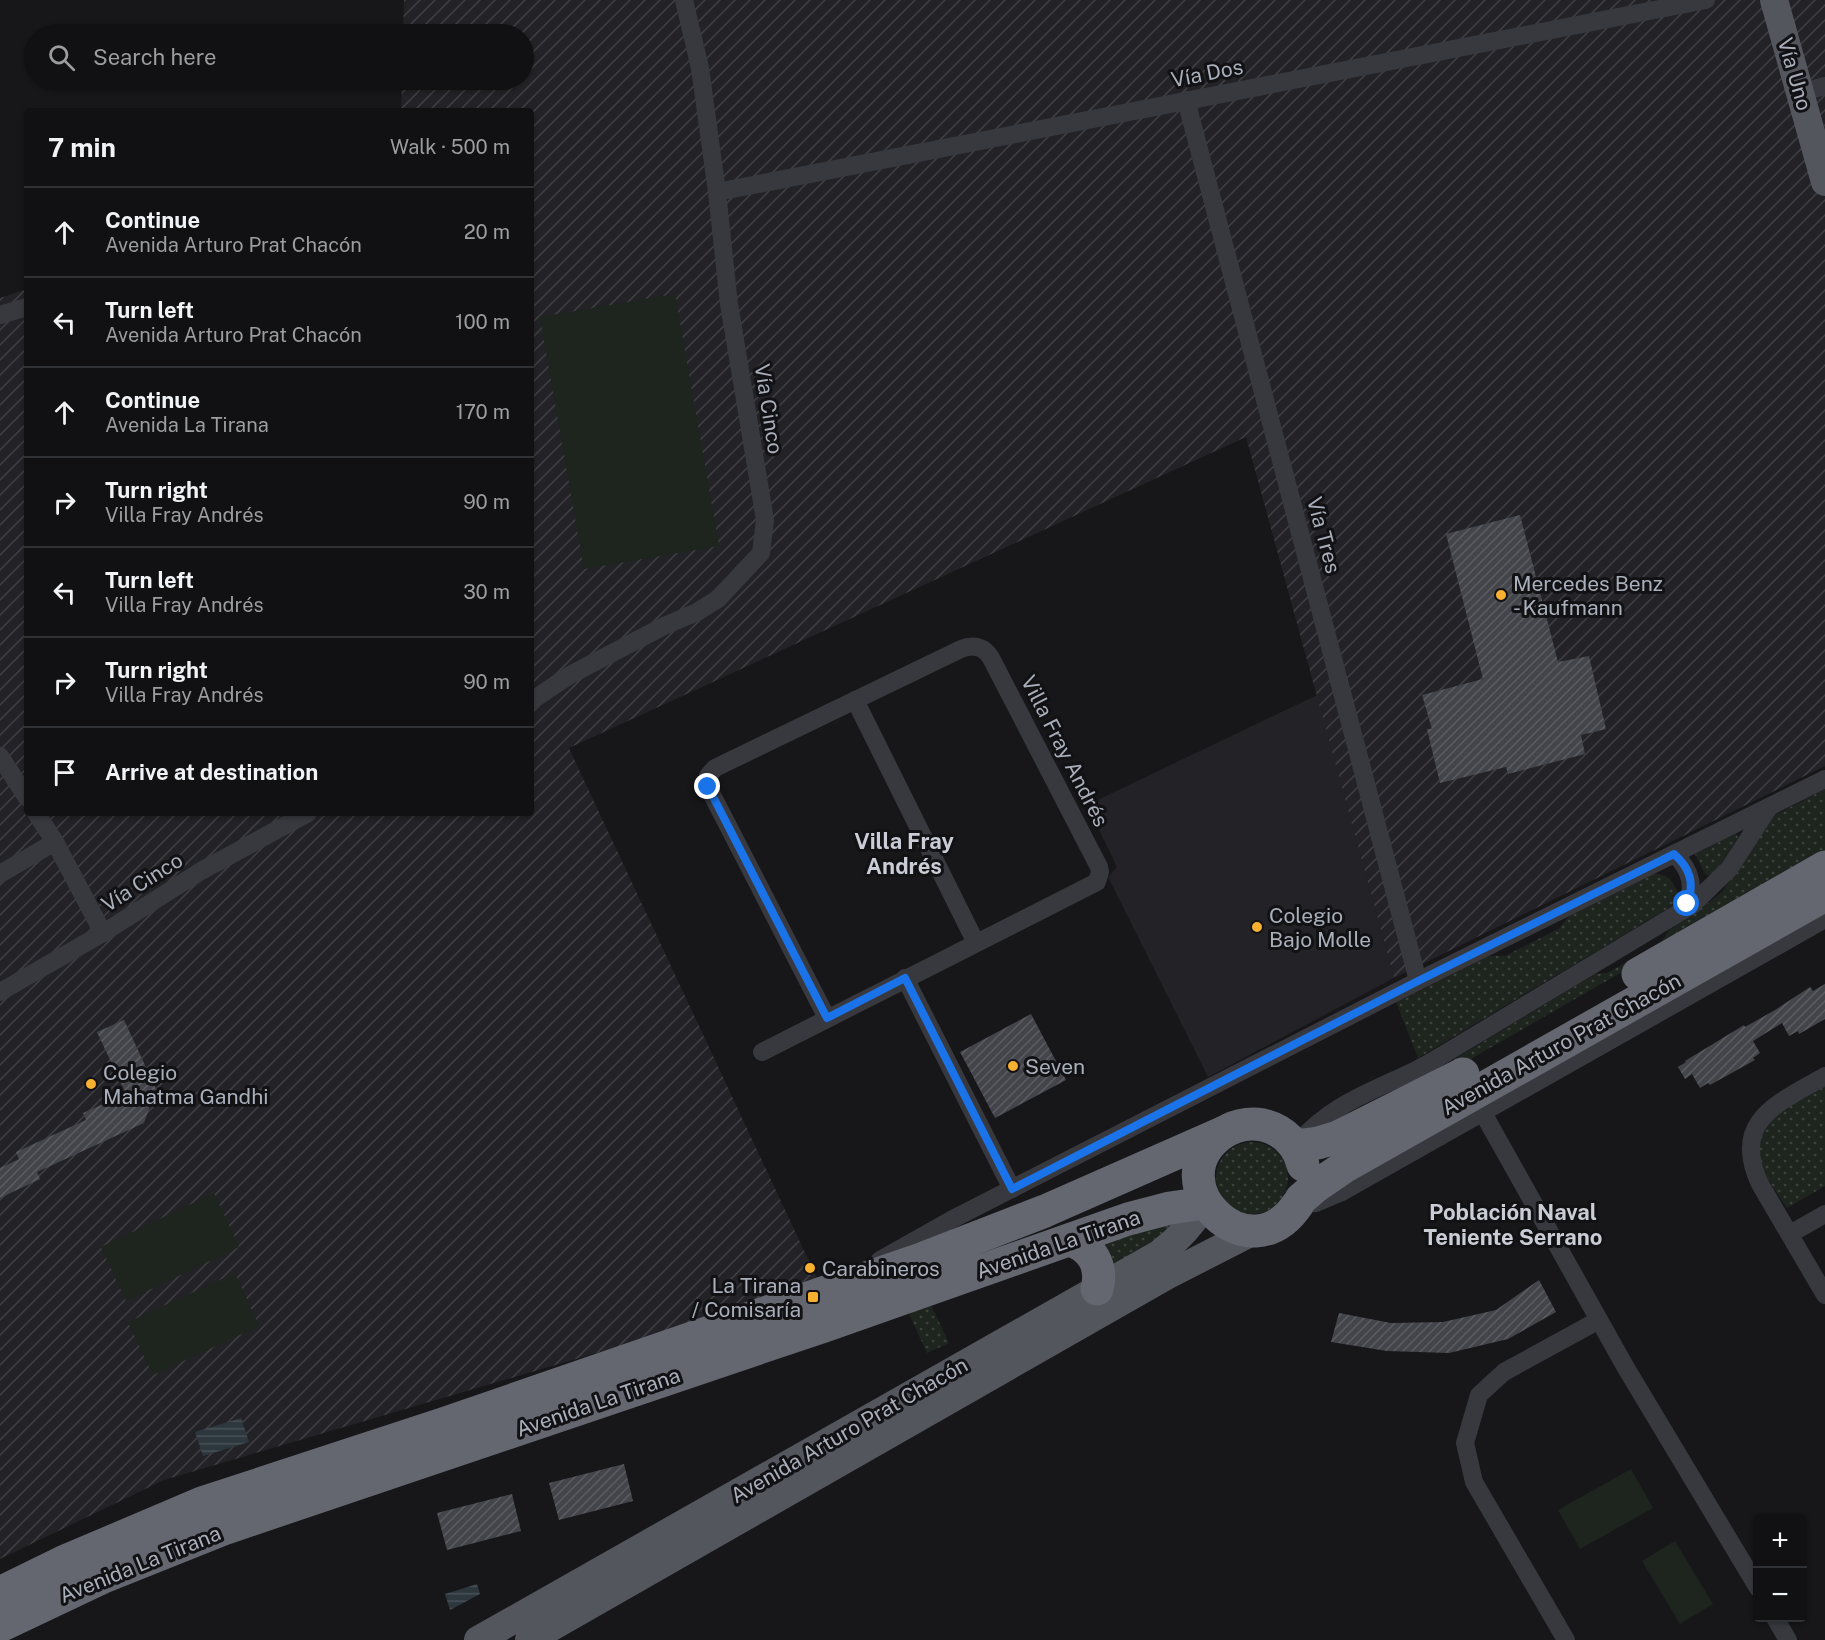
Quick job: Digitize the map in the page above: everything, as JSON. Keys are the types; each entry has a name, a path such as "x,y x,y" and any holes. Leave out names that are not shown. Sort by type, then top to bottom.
{"highway":[{"name":"Avenida Arturo Prat Chacón","path":"1295,1146 1338,1137 1440,1087 1825,867"},
{"name":"Avenida Arturo Prat Chacón","path":"1254,1231 1276,1225 1289,1216 1299,1201 1315,1186 1344,1167 1825,895"},
{"path":"1254,1231 1226,1224 1214,1215 1205,1203 1199,1178 1201,1161 1209,1145 1222,1133 1242,1125 1265,1126 1278,1131 1295,1146 1305,1172 1304,1190 1299,1201"},
{"name":"Avenida La Tirana","path":"0,1593 63,1562 202,1503 444,1424 985,1236 1222,1133"},
{"name":"Avenida La Tirana","path":"0,1626 101,1578 226,1528 824,1326 1152,1212 1205,1203"},
{"path":"1070,1240 1084,1246 1095,1259 1099,1274 1097,1289"}],"main road":[{"name":"Vía Uno","path":"1774,0 1812,89 1825,182"},
{"name":"Avenida Arturo Prat Chacón","path":"478,1640 1173,1244 1196,1219 1205,1203"},
{"name":"Avenida Arturo Prat Chacón","path":"530,1640 1166,1276 1254,1231"}],"street":[{"name":"Vía Cinco","path":"534,699 570,675 664,626 697,612 718,599 760,553 765,520 729,304 700,68 684,0"},
{"name":"Vía Dos","path":"717,192 1706,0"},
{"name":"Vía Tres","path":"1186,100 1418,981"},
{"path":"0,315 24,308"},
{"name":"Villa Fray Andrés","path":"762,1052 905,978 1092,886 1099,877 1099,867 991,658 984,650 967,646 715,768 708,776 708,787 827,1018"},
{"path":"855,700 976,943"},
{"path":"0,756 24,793"},
{"path":"1418,981 1825,778"},
{"path":"1295,1146 1307,1132 1332,1111 1426,1065 1682,912 1708,892 1729,869 1770,806"},
{"path":"38,816 55,842 103,933"},
{"name":"Vía Cinco","path":"0,992 103,933 201,871 302,816"},
{"path":"0,874 55,842"},
{"path":"1674,854 1686,867 1691,885 1691,895 1682,912"},
{"name":"Avenida Arturo Prat Chacón","path":"1299,1201 1316,1203 1334,1197 1825,919"},
{"path":"905,978 1012,1189"},
{"name":"Avenida La Tirana","path":"821,1294 929,1232 1418,981"},
{"path":"1825,1076 1767,1111 1755,1126 1750,1142 1755,1173 1825,1295"},
{"path":"1483,1113 1599,1320 1753,1580"},
{"path":"1790,1234 1825,1214"},
{"path":"1566,1640 1474,1482 1465,1443 1479,1395 1496,1379 1504,1372 1599,1320"},
{"path":"1778,1622 1788,1640"}],"shaded area":[{"path":"404,0 1825,0 1825,766 1394,978 1246,437 569,748 821,1287 164,1480 0,1559 0,298 24,290 24,816 534,816 534,108 401,108 402,90 534,90 534,24 403,24"},
{"path":"675,294 719,546 584,569 540,317"},
{"name":"Colegio Bajo Molle","path":"1317,695 1394,978 1208,1077 1108,877 1117,867 1087,805"},
{"path":"1825,789 1825,853 1760,893 1439,1077 1435,1071 1595,974 1607,973 1661,943 1669,930 1722,892 1773,816"},
{"path":"1736,833 1738,837 1713,877 1705,874 1695,854"},
{"path":"1654,874 1666,877 1674,885 1678,893 1672,906 1418,1058 1396,1002 1489,956 1505,956 1560,928 1569,916"},
{"path":"1825,1086 1825,1186 1787,1208 1763,1170 1759,1149 1761,1136 1777,1115"},
{"path":"1252,1142 1272,1148 1282,1158 1288,1178 1282,1198 1272,1208 1252,1214 1232,1208 1222,1198 1216,1178 1222,1158 1232,1148"},
{"path":"214,1193 239,1247 126,1301 101,1247"},
{"path":"1180,1217 1165,1237 1110,1270 1095,1242"},
{"path":"235,1273 259,1326 153,1375 128,1322"},
{"path":"931,1305 949,1343 927,1353 909,1314"},
{"path":"241,1418 249,1442 203,1456 195,1432"},
{"path":"1631,1469 1653,1508 1580,1549 1558,1510"},
{"path":"1675,1541 1713,1604 1680,1624 1642,1561"},
{"path":"477,1584 480,1594 450,1610 445,1594"}],"building":[{"name":"Mercedes Benz - Kaufmann","path":"1520,515 1558,662 1589,656 1606,729 1581,735 1585,754 1508,774 1506,767 1440,783 1427,729 1432,729 1422,695 1483,679 1446,534"},
{"path":"1825,984 1825,1019 1799,1034 1798,1031 1789,1036 1782,1023 1753,1041 1760,1053 1753,1058 1755,1060 1710,1085 1708,1083 1700,1088 1692,1074 1685,1079 1678,1067 1685,1061 1744,1025 1745,1027 1775,1010 1810,987 1813,991"},
{"name":"Seven","path":"1031,1014 1066,1080 995,1118 960,1052"},
{"path":"124,1020 156,1089 144,1123 37,1172 40,1179 0,1198 0,1168 19,1159 16,1152 86,1120 83,1113 126,1094 97,1032"},
{"path":"1539,1280 1556,1312 1508,1339 1449,1353 1387,1351 1331,1342 1339,1313 1391,1323 1443,1322 1496,1310"},
{"path":"624,1464 633,1501 559,1520 549,1483"},
{"path":"512,1494 521,1531 447,1550 437,1513"}],"place":[{"name":"Mercedes Benz - Kaufmann","path":"1501,595"},
{"name":"Colegio Bajo Molle","path":"1257,927"},
{"name":"Seven","path":"1013,1066"},
{"name":"Colegio Mahatma Gandhi","path":"91,1084"},
{"name":"Carabineros","path":"810,1268"},
{"name":"La Tirana / Comisaría","path":"813,1297"}],"district":[{"name":"Villa Fray Andrés","path":"904,854"},
{"name":"Población Naval Teniente Serrano","path":"1513,1224"}],"route":[{"path":"708,787 827,1018 905,978 1012,1189 1418,981 1674,854 1682,861 1690,875 1691,895 1687,904"}]}
